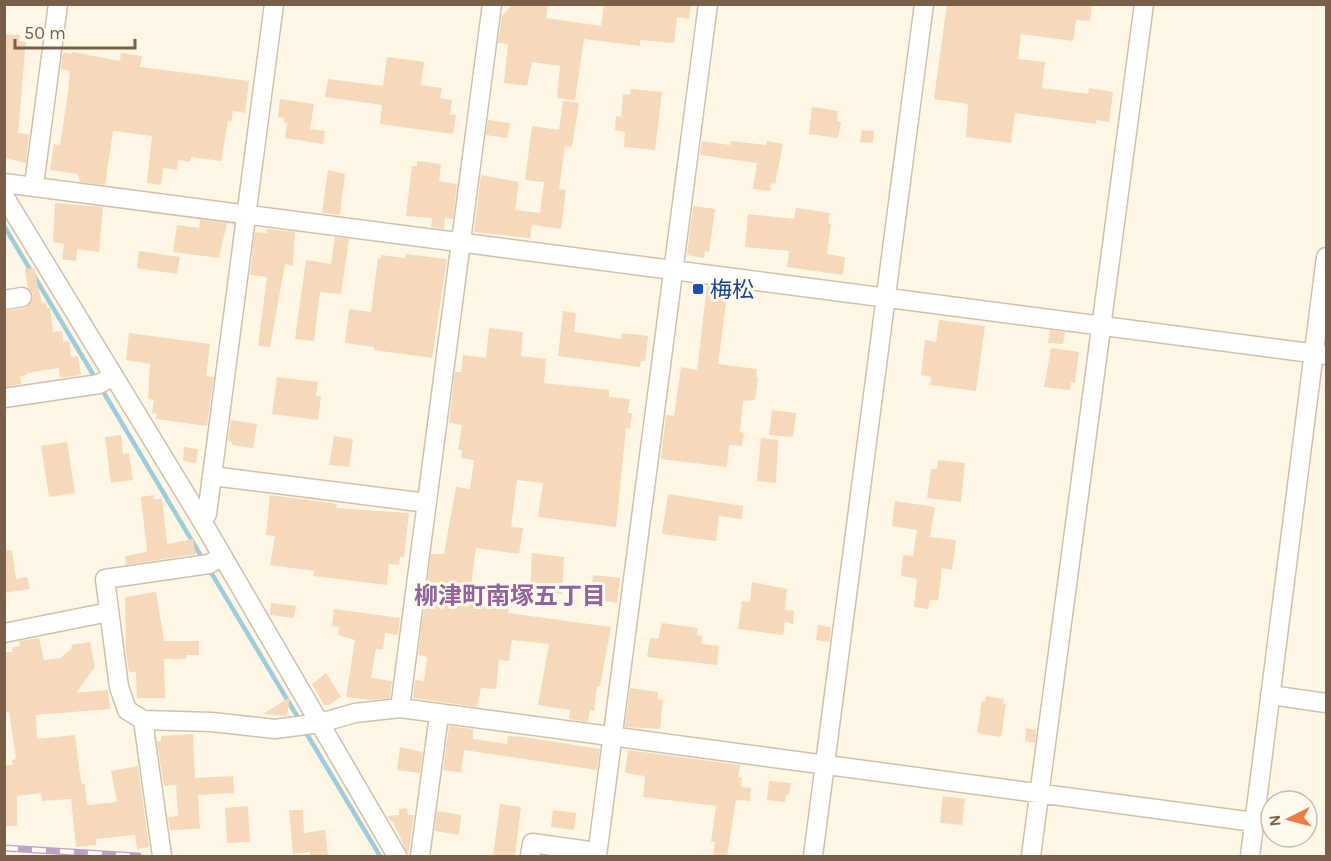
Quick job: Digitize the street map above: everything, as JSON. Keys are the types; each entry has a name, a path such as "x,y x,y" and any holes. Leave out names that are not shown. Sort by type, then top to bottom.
{"street":[{"path":"34,185 58,4"},
{"path":"202,520 207,514 274,4"},
{"path":"400,708 492,4"},
{"path":"530,856 532,843 597,854 708,4"},
{"path":"813,856 924,4"},
{"path":"1031,856 1099,327 1144,4"},
{"path":"4,183 34,185 1099,327 1320,354"},
{"path":"4,196 202,520 397,856"},
{"path":"1250,856 1270,695 1320,354 1326,257"},
{"path":"4,398 99,384 114,376"},
{"path":"212,476 428,502"},
{"path":"222,557 209,564 105,579 119,687 128,710 143,720 212,722 275,729 320,723 355,713 400,708 1254,822"},
{"path":"4,633 109,612"},
{"path":"1270,695 1326,703"},
{"path":"420,856 439,715"},
{"path":"143,720 162,856"}],"building":[{"path":"513,4 548,4 546,18 601,26 604,4 691,4 689,19 677,17 674,43 640,40 640,46 584,39 575,100 557,98 560,66 532,62 527,86 504,83 508,44 498,43 502,16"},
{"path":"947,4 1092,4 1090,21 1076,20 1073,41 1021,34 1018,59 1045,62 1042,88 1088,94 1089,88 1113,92 1109,122 1096,120 1096,124 1015,113 1011,143 966,137 968,104 934,99"},
{"path":"4,34 20,35 19,41 26,42 18,133 29,134 26,163 4,158"},
{"path":"72,52 120,61 121,53 142,56 140,67 249,81 245,113 233,111 231,122 228,121 221,161 191,157 190,162 178,160 177,170 163,168 161,185 147,183 152,136 113,131 105,185 80,182 78,174 50,170 54,144 60,145 68,92 70,71 61,69 63,53 72,54"},
{"path":"387,57 424,62 421,85 442,88 440,98 452,100 450,114 456,115 453,134 380,124 382,105 325,97 328,79 383,86"},
{"path":"631,89 662,92 655,150 624,147 625,132 615,130 616,116 621,117 623,94 630,95"},
{"path":"280,99 314,104 310,129 325,131 323,144 285,138 287,123 284,123 284,118 278,117"},
{"path":"563,101 579,103 572,147 565,146 559,189 566,190 561,229 532,225 530,238 474,232 481,175 519,182 515,210 540,213 544,182 525,180 532,126 559,130"},
{"path":"812,107 838,111 837,121 841,122 838,138 809,134"},
{"path":"488,120 510,123 507,138 486,135"},
{"path":"862,130 874,131 873,143 860,142"},
{"path":"702,141 730,145 731,141 766,145 767,141 783,144 775,184 771,183 770,191 753,189 757,163 700,155"},
{"path":"417,161 441,164 439,181 457,184 453,219 445,218 444,229 431,227 432,218 406,216 412,166 417,166"},
{"path":"328,170 345,174 340,215 322,213"},
{"path":"55,203 103,207 99,252 77,249 76,261 62,259 64,244 53,242"},
{"path":"693,206 715,209 709,252 705,251 704,258 687,255"},
{"path":"796,208 830,213 828,223 831,224 827,254 845,257 843,275 787,267 789,251 745,247 748,214 794,219"},
{"path":"200,220 227,223 219,258 173,252 177,225 199,228"},
{"path":"267,229 295,232 293,266 285,264 270,347 258,346 267,277 250,275 255,232 267,233"},
{"path":"335,237 349,239 341,294 320,292 314,341 295,339 306,260 331,264"},
{"path":"139,251 180,257 177,274 137,268"},
{"path":"406,254 447,259 432,358 374,350 374,347 345,343 349,309 371,312 378,258 381,259 381,255 405,258"},
{"path":"34,268 42,303 46,302 47,308 50,308 53,332 62,331 63,342 69,341 71,357 78,356 81,375 60,378 59,368 27,373 27,375 20,376 21,384 4,387 4,311 24,308 32,301 33,295 28,288 25,269"},
{"path":"707,286 728,289 718,364 757,369 756,377 758,377 755,400 743,401 740,432 744,433 742,446 729,445 727,467 661,459 666,415 674,416 681,367 697,370"},
{"path":"563,311 576,313 574,332 621,339 622,333 648,336 645,361 641,361 640,367 558,356"},
{"path":"939,320 985,326 976,391 930,385 931,377 921,375 925,340 936,342"},
{"path":"489,328 523,332 521,356 546,359 544,383 609,390 609,397 630,399 628,413 632,413 630,429 626,428 616,527 538,517 543,483 517,480 511,527 523,528 519,554 476,548 474,561 471,588 478,589 477,599 509,604 508,613 611,627 600,686 597,686 594,711 590,710 588,722 569,719 570,710 538,705 549,644 512,640 509,661 499,660 496,689 481,688 477,707 413,698 415,680 424,681 427,657 418,655 431,554 444,554 456,487 470,489 474,460 461,458 462,450 458,450 462,425 449,423 455,372 461,372 463,355 486,358"},
{"path":"1050,330 1065,332 1063,344 1048,343"},
{"path":"129,333 210,344 206,376 214,377 207,426 156,419 157,414 152,413 154,400 148,399 150,364 126,360"},
{"path":"1051,348 1079,352 1075,383 1071,382 1070,390 1044,387"},
{"path":"277,377 318,382 316,396 321,396 318,420 272,414"},
{"path":"772,410 796,413 793,437 769,435"},
{"path":"231,420 257,424 253,448 232,445 232,442 228,441"},
{"path":"121,435 123,454 129,453 133,480 111,483 105,437"},
{"path":"334,436 353,439 349,467 329,465"},
{"path":"761,438 778,440 776,483 757,481"},
{"path":"67,442 75,493 49,497 41,446"},
{"path":"184,447 198,449 196,463 183,461"},
{"path":"938,460 965,463 961,502 927,498 931,469 937,469"},
{"path":"668,494 743,506 742,519 719,516 716,541 662,534"},
{"path":"154,495 154,499 162,499 167,544 193,539 196,554 126,565 125,556 147,552 141,497"},
{"path":"270,495 337,504 336,508 409,513 404,557 400,557 399,565 389,564 387,585 313,576 314,571 270,565 275,536 266,535"},
{"path":"895,501 935,507 930,537 956,540 952,570 942,568 938,600 930,600 928,609 914,607 917,579 901,576 903,555 913,556 917,530 892,526"},
{"path":"12,550 16,579 27,577 30,589 4,593 4,551"},
{"path":"532,553 564,557 562,594 530,590"},
{"path":"593,575 620,578 617,603 590,599"},
{"path":"752,582 787,589 785,610 794,611 793,624 785,622 783,635 738,629 742,601 750,602"},
{"path":"156,592 164,641 199,641 199,655 186,655 186,659 164,659 165,698 137,698 136,672 129,672 126,651 125,597"},
{"path":"271,603 296,606 294,618 270,615"},
{"path":"334,609 400,618 398,635 385,633 383,650 376,649 371,678 392,681 390,698 371,700 346,697 355,640 338,635 339,627 332,626"},
{"path":"662,623 698,628 697,635 702,636 701,644 719,646 717,665 647,657 650,638 658,639"},
{"path":"818,625 831,627 830,642 816,640"},
{"path":"39,638 44,660 61,658 72,648 71,645 90,642 95,667 76,693 108,690 110,709 36,715 37,739 75,735 87,805 117,802 111,771 138,766 149,847 137,849 135,835 96,839 96,845 76,847 71,799 42,801 41,793 17,796 17,826 4,826 4,765 13,765 12,760 16,759 9,712 4,712 4,652 13,652 12,648 20,646 19,641"},
{"path":"326,673 341,697 329,705 324,705 312,684"},
{"path":"630,688 658,692 658,699 663,700 660,729 625,727"},
{"path":"986,696 1004,699 1003,704 1006,704 1001,737 977,733 982,701 985,702"},
{"path":"290,697 287,716 263,714"},
{"path":"449,726 473,729 473,739 507,744 508,736 524,737 600,749 597,770 464,750 461,773 443,770"},
{"path":"1026,728 1036,730 1035,743 1025,741"},
{"path":"193,734 195,778 233,776 234,793 198,795 200,829 170,830 168,817 178,816 176,785 164,786 157,741 161,741 161,736"},
{"path":"400,747 423,752 420,773 397,770"},
{"path":"628,750 740,765 738,777 742,778 741,787 751,788 750,801 736,800 727,856 713,856 715,842 711,842 716,806 643,797 645,776 625,773"},
{"path":"769,781 791,783 785,802 767,800"},
{"path":"943,796 965,799 962,825 940,823"},
{"path":"500,804 521,807 515,856 493,856"},
{"path":"248,806 250,842 227,843 225,808"},
{"path":"407,808 408,815 414,815 408,855 394,824 387,816 399,815 399,809"},
{"path":"289,810 303,810 304,833 325,830 328,856 310,856 310,852 293,854"},
{"path":"553,810 576,813 574,830 551,827"},
{"path":"437,811 461,815 459,835 435,831"}],"waterway":[{"path":"4,226 97,381"},
{"path":"101,388 204,561"},
{"path":"209,569 300,721"},
{"path":"305,731 380,856"}],"railway":[{"path":"4,848 138,856"}],"place":[{"name":"梅松","path":"698,289"}],"district":[{"name":"柳津町南塚五丁目","path":"510,596"}]}
